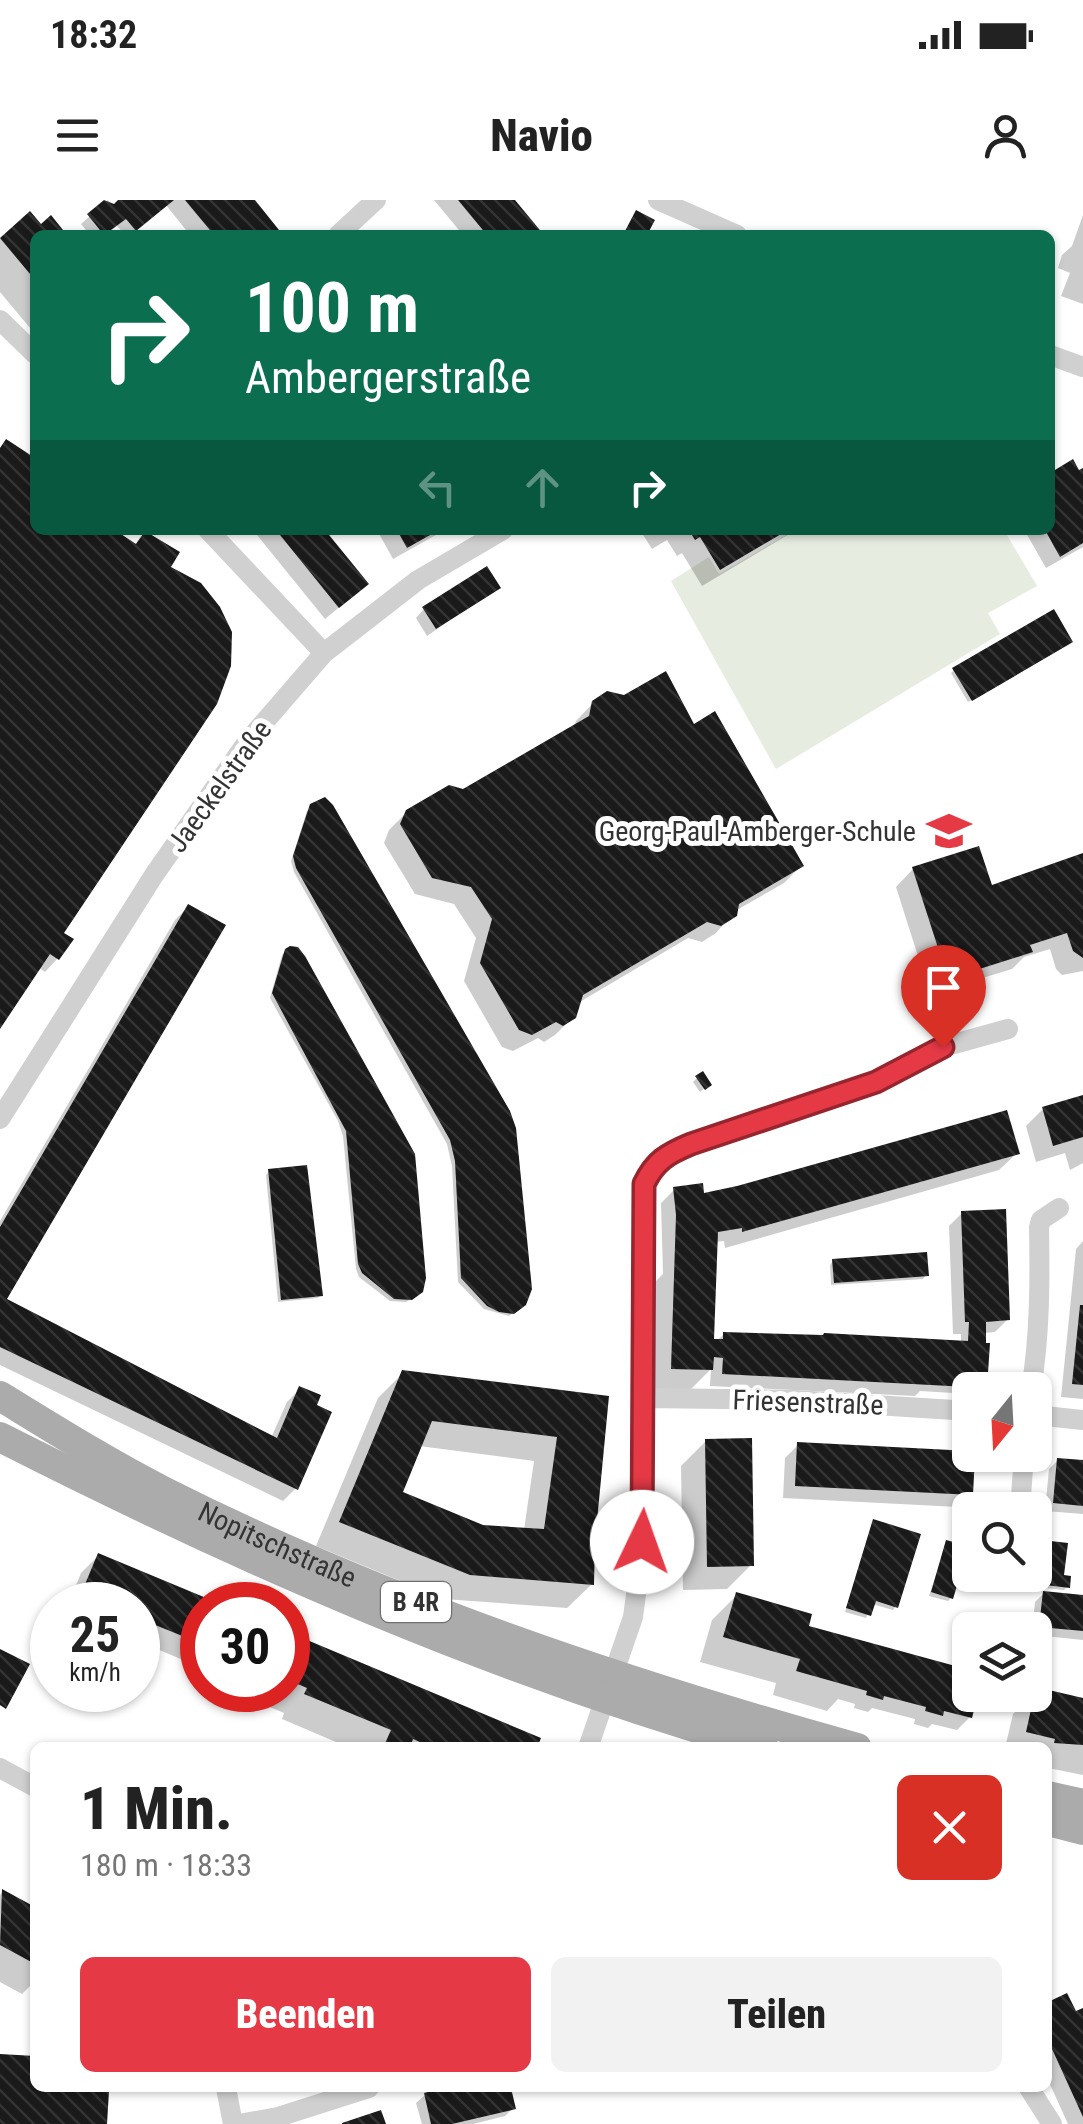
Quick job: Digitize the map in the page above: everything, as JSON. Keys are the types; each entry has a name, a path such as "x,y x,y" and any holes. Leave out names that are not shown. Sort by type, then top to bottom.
{"main road":[{"name":"Nopitschstraße","path":"0,1396 134,1475 258,1536 610,1687 749,1742"},
{"name":"Nopitschstraße","path":"0,1437 290,1578 610,1687 833,1742"},
{"path":"1052,1797 1083,1804"},
{"path":"1052,1823 1083,1830"}],"street":[{"path":"343,230 376,200"},
{"path":"658,200 726,230"},
{"path":"0,320 30,349"},
{"path":"1055,357 1083,367"},
{"path":"213,535 324,653"},
{"name":"Jaeckelstraße","path":"0,1132 4,1114 154,874 247,742 324,653 418,580 494,535"},
{"path":"590,1742 633,1616 640,1564 645,1398 644,1184 653,1165 691,1144 876,1082 943,1047 1008,1029"},
{"path":"1034,1372 1041,1300 1038,1226 1060,1208"},
{"name":"Friesenstraße","path":"645,1398 796,1400 952,1410"},
{"path":"1052,1417 1083,1420"},
{"path":"0,1768 30,1784"},
{"path":"227,2092 236,2124 278,2117 357,2092"},
{"path":"1031,2092 1052,2124"}],"shaded area":[{"path":"786,535 1007,535 1037,586 988,613 1000,634 776,769 671,581 709,557 719,574"}],"building":[{"path":"104,200 114,204 118,200 174,200 137,230 126,219 111,230 100,230 87,214"},
{"path":"185,200 255,200 279,230 210,230"},
{"path":"458,200 515,200 540,230 483,230"},
{"path":"636,210 655,220 650,230 626,230"},
{"path":"30,211 41,224 51,215 63,230 30,230 30,274 0,238"},
{"path":"6,439 30,455 30,535 122,535 136,544 142,535 152,535 180,552 171,567 201,583 220,607 232,632 231,666 217,704 64,933 74,939 59,960 50,954 0,1029 0,448"},
{"path":"1073,459 1079,470 1083,468 1083,543 1060,557 1048,535 1055,535 1055,470"},
{"path":"280,535 329,535 369,584 339,608"},
{"path":"400,535 430,535 407,548"},
{"path":"692,535 780,535 720,570 700,537 695,540"},
{"path":"487,566 501,588 436,629 422,607"},
{"path":"1054,609 1073,642 972,701 952,668"},
{"path":"666,671 694,724 715,711 804,866 739,904 737,916 721,926 707,922 583,995 576,1018 563,1026 556,1022 532,1035 519,1030 480,963 492,919 471,887 432,878 400,824 406,810 449,785 463,789 589,716 592,701 607,691 624,695"},
{"path":"325,797 510,1111 516,1128 532,1289 526,1305 514,1314 487,1306 461,1278 455,1161 450,1140 296,868 293,856 310,804"},
{"path":"979,846 992,885 1083,853 1083,958 1073,951 1067,933 1030,945 1033,952 948,979 912,867"},
{"path":"188,904 226,925 7,1299 277,1438 299,1386 321,1395 317,1405 332,1412 298,1490 0,1347 0,1227"},
{"path":"298,947 305,956 415,1154 426,1278 423,1292 412,1300 394,1299 362,1273 358,1264 346,1131 272,993 285,949"},
{"path":"703,1071 712,1085 705,1090 695,1076"},
{"path":"1083,1095 1083,1137 1053,1146 1042,1107"},
{"path":"1007,1110 1020,1154 742,1232 742,1228 718,1232 714,1339 723,1339 723,1332 968,1341 961,1211 1006,1209 1010,1320 986,1322 986,1343 990,1343 988,1372 952,1372 952,1386 722,1374 723,1358 714,1357 713,1370 671,1369 676,1215 673,1187 703,1183 704,1193"},
{"path":"307,1165 323,1296 281,1300 268,1169"},
{"path":"927,1252 929,1276 834,1283 832,1259"},
{"path":"1083,1305 1083,1385 1072,1384"},
{"path":"402,1370 609,1396 594,1585 470,1575 339,1522","holes":["432,1421 557,1437 544,1529 483,1525 403,1492"]},
{"path":"752,1438 754,1566 707,1567 705,1439"},
{"path":"797,1442 952,1450 952,1472 974,1472 973,1492 952,1494 795,1486"},
{"path":"1057,1458 1083,1460 1083,1506 1053,1503"},
{"path":"873,1519 921,1534 898,1608 876,1601 871,1616 846,1608"},
{"path":"946,1540 952,1542 953,1599 931,1592"},
{"path":"1052,1541 1068,1543 1064,1575 1071,1576 1070,1588 1052,1586"},
{"path":"98,1553 180,1587 180,1635 160,1627 160,1582 86,1582"},
{"path":"736,1592 812,1614 809,1626 952,1665 952,1712 974,1712 972,1718 944,1711 943,1716 925,1711 926,1707 866,1695 867,1691 796,1671 800,1659 723,1637"},
{"path":"1043,1592 1083,1595 1083,1631 1052,1628 1052,1612 1041,1612"},
{"path":"310,1641 541,1738 539,1742 386,1742 391,1730 310,1696"},
{"path":"0,1649 30,1664 6,1709 0,1705"},
{"path":"1052,1691 1083,1698 1083,1745 1054,1743 1055,1739 1026,1732 1030,1712 1052,1712"},
{"path":"2,1889 30,1904 30,1961 0,1945"},
{"path":"1067,1993 1076,2011 1083,2008 1083,2117 1052,2049 1052,2000"},
{"path":"0,2054 30,2056 30,2092 109,2092 107,2124 0,2124"},
{"path":"512,2092 516,2109 452,2124 431,2124 424,2093"},
{"path":"381,2110 386,2124 342,2124 342,2123"}],"place":[{"name":"Georg-Paul-Amberger-Schule","path":"949,831"}],"route":[{"path":"642,1542 644,1184 653,1165 691,1144 876,1082 943,1047"}]}
